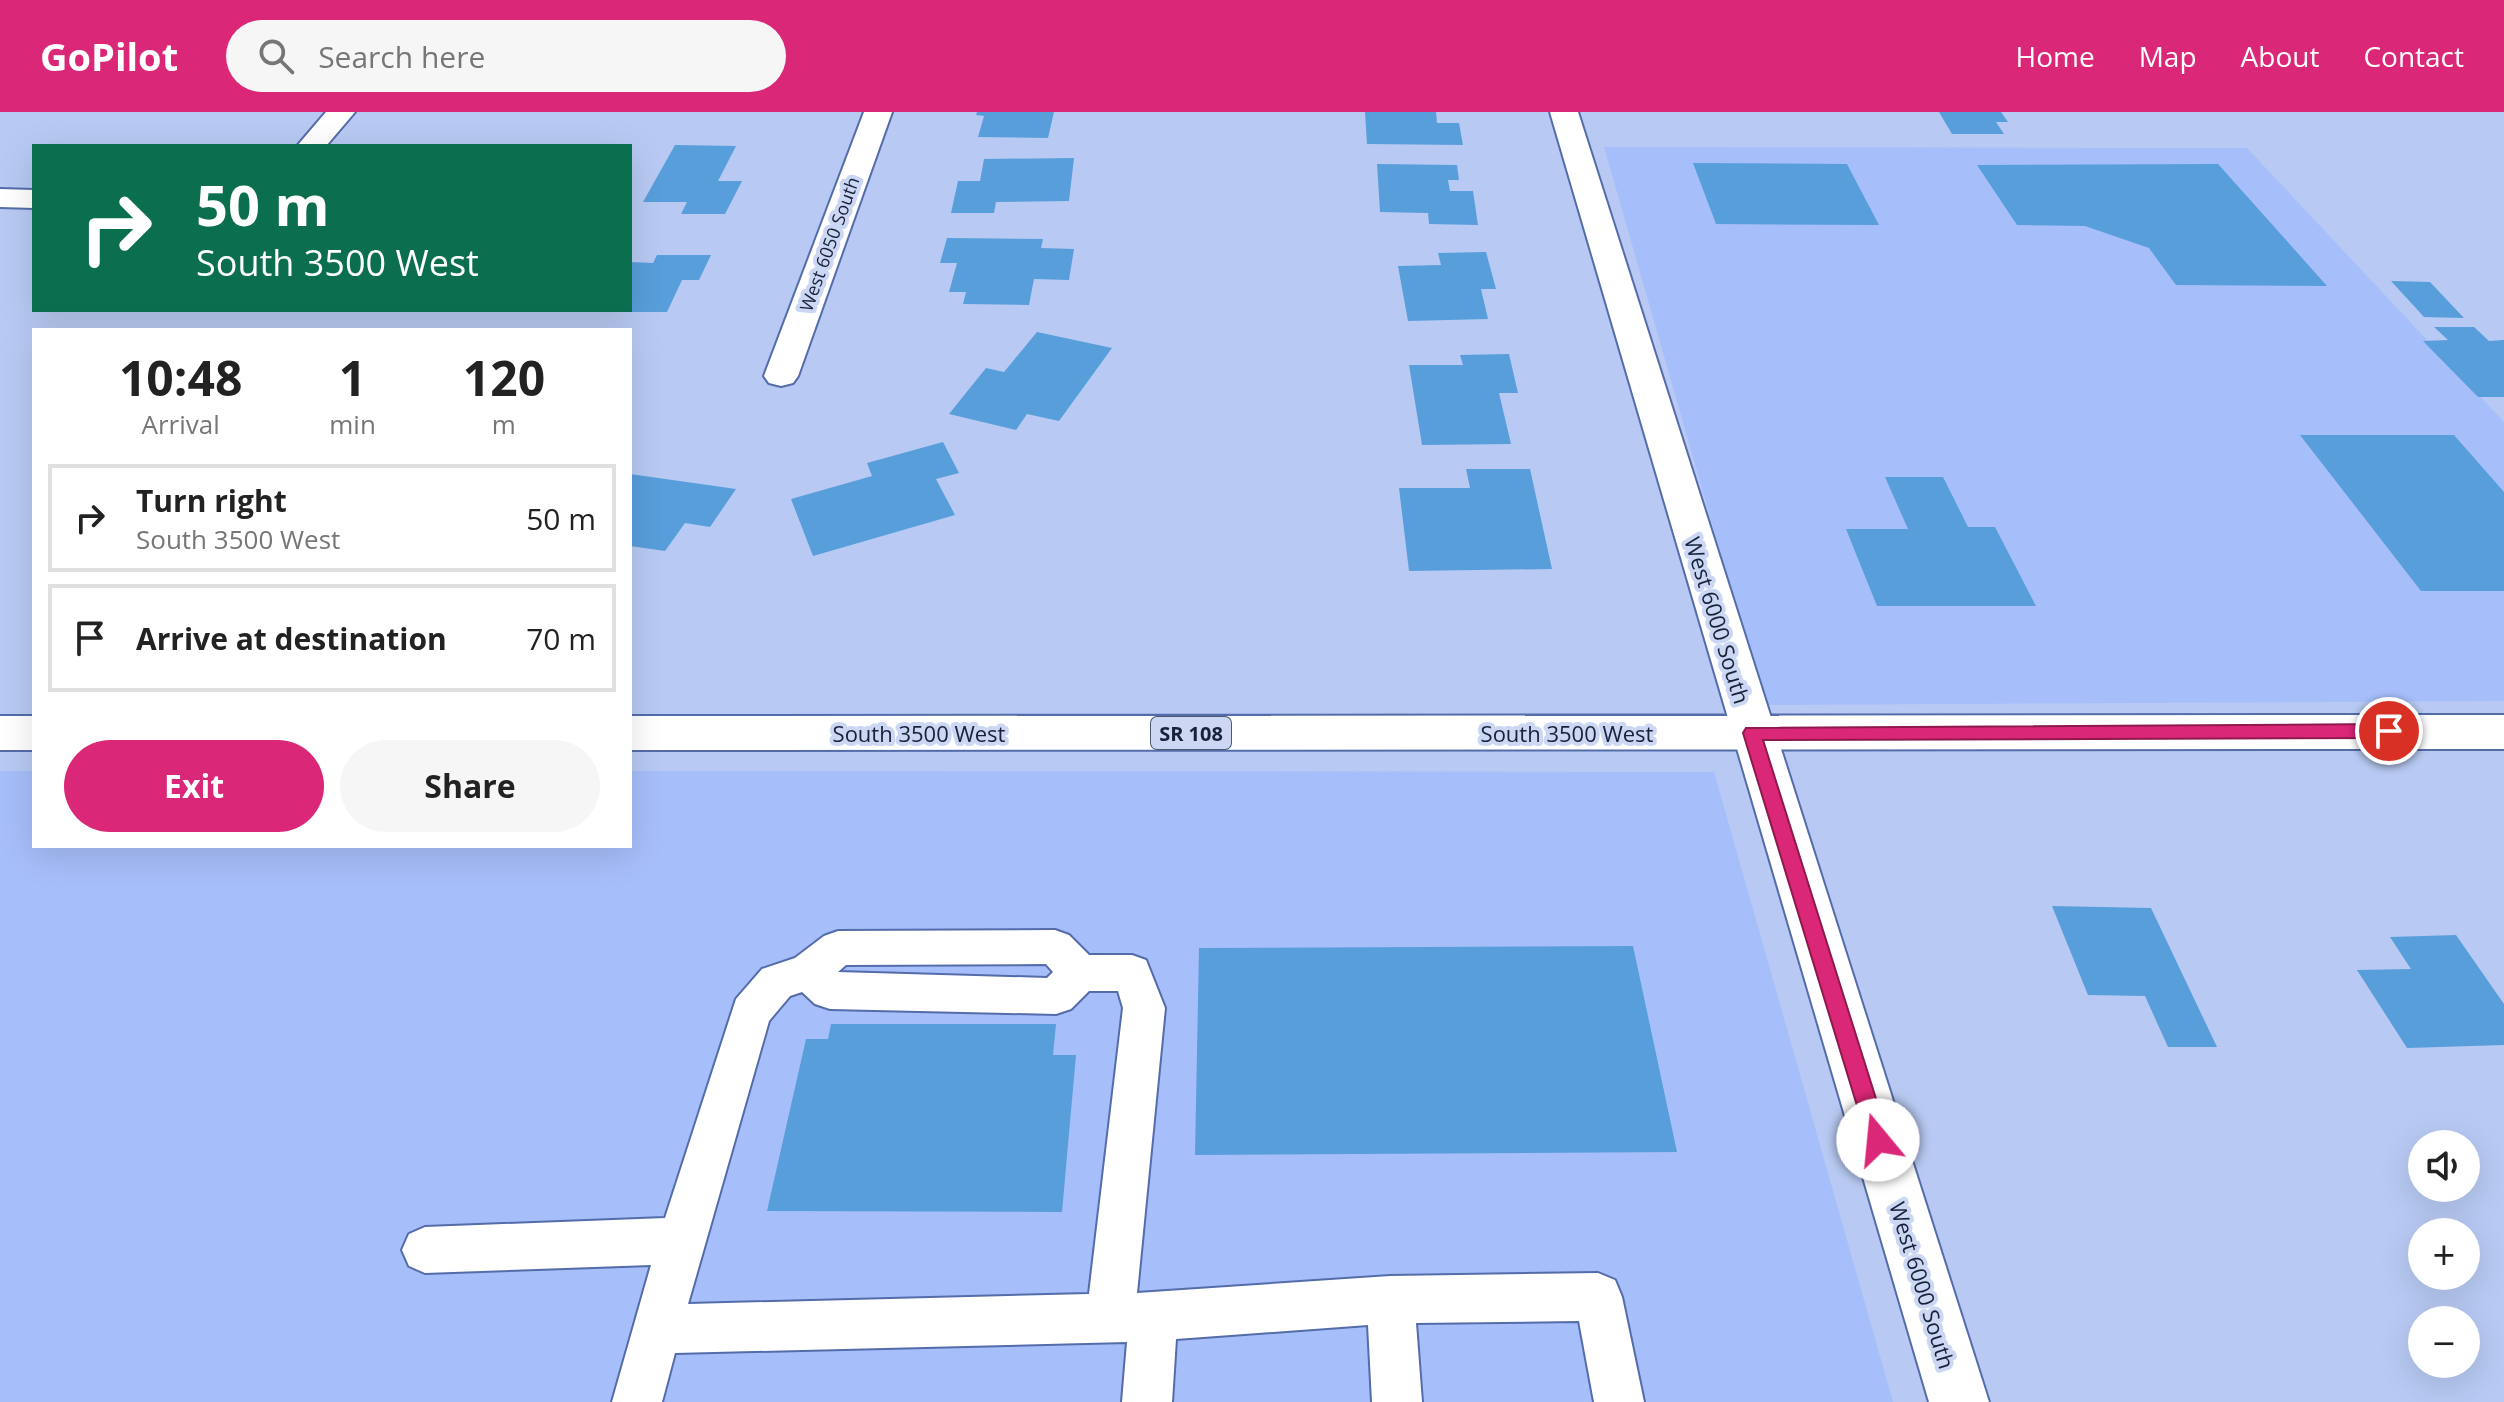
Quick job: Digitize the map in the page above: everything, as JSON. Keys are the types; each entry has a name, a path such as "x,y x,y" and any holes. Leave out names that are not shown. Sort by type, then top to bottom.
{"street":[{"path":"313,144 341,112"},
{"name":"West 6050 South","path":"781,376 878,112"},
{"name":"West 6000 South","path":"1564,112 1959,1402"},
{"path":"0,198 32,199"},
{"name":"South 3500 West","path":"632,733 2504,732"},
{"path":"0,733 32,733"}],"lane":[{"path":"637,1402 681,1241 751,1012 776,982 808,972 830,991 1056,996 1080,973 1132,973 1144,1008 1132,1318 1147,1402"},
{"path":"425,1250 681,1241"},
{"path":"656,1329 1132,1318 1390,1300 1598,1297 1619,1402"},
{"path":"1390,1300 1397,1402"}],"shaded area":[{"path":"1604,147 2247,148 2504,422 2504,701 1764,705"},
{"path":"0,771 32,771 32,848 632,848 632,771 1714,772 1893,1402 0,1402"}],"building":[{"path":"977,112 1054,112 1048,138 978,137 984,116 976,115"},
{"path":"1365,112 1436,112 1437,123 1459,123 1463,145 1367,144"},
{"path":"1939,112 2001,112 2008,122 1996,122 2004,134 1952,134"},
{"path":"675,145 736,146 718,181 742,181 725,214 681,214 687,202 643,202"},
{"path":"1074,158 1069,201 996,202 994,213 951,213 958,181 980,181 984,159"},
{"path":"1693,163 1847,164 1879,225 1716,224"},
{"path":"1377,164 1457,165 1459,180 1448,180 1450,191 1473,191 1478,225 1429,224 1428,213 1380,212"},
{"path":"2218,164 2327,286 2176,285 2149,248 2085,226 2017,225 1977,165"},
{"path":"947,238 1043,239 1041,248 1074,249 1069,280 1034,279 1029,305 963,304 966,292 949,292 957,263 940,263"},
{"path":"1486,252 1496,289 1481,289 1488,319 1408,321 1398,266 1441,265 1438,253"},
{"path":"657,255 711,255 699,280 682,280 667,312 632,312 632,262 653,263"},
{"path":"2391,281 2430,282 2464,318 2424,317"},
{"path":"2434,327 2474,327 2489,341 2504,340 2504,397 2478,397 2423,341 2448,340"},
{"path":"1037,332 1112,348 1059,421 1027,414 1016,430 949,414 986,368 1004,372"},
{"path":"1509,354 1518,393 1499,393 1511,444 1422,445 1409,365 1463,365 1460,355"},
{"path":"2300,435 2454,435 2504,492 2504,591 2421,591"},
{"path":"943,442 959,473 936,479 955,515 813,556 791,499 872,476 867,463"},
{"path":"1466,469 1530,469 1552,569 1409,571 1399,488 1470,488"},
{"path":"632,474 736,489 710,527 685,523 665,551 632,546"},
{"path":"1885,477 1943,477 1968,527 1995,527 2036,606 1877,606 1846,529 1908,529"},
{"path":"2052,906 2151,908 2217,1047 2168,1047 2145,996 2088,995"},
{"path":"2456,935 2504,1004 2504,1045 2407,1048 2357,970 2411,969 2390,937"},
{"path":"1633,946 1677,1152 1195,1155 1199,948"},
{"path":"831,1024 1056,1024 1053,1055 1076,1055 1062,1212 767,1211 806,1039 828,1039"}],"route":[{"path":"1878,1140 1752,733 2389,731"}]}
